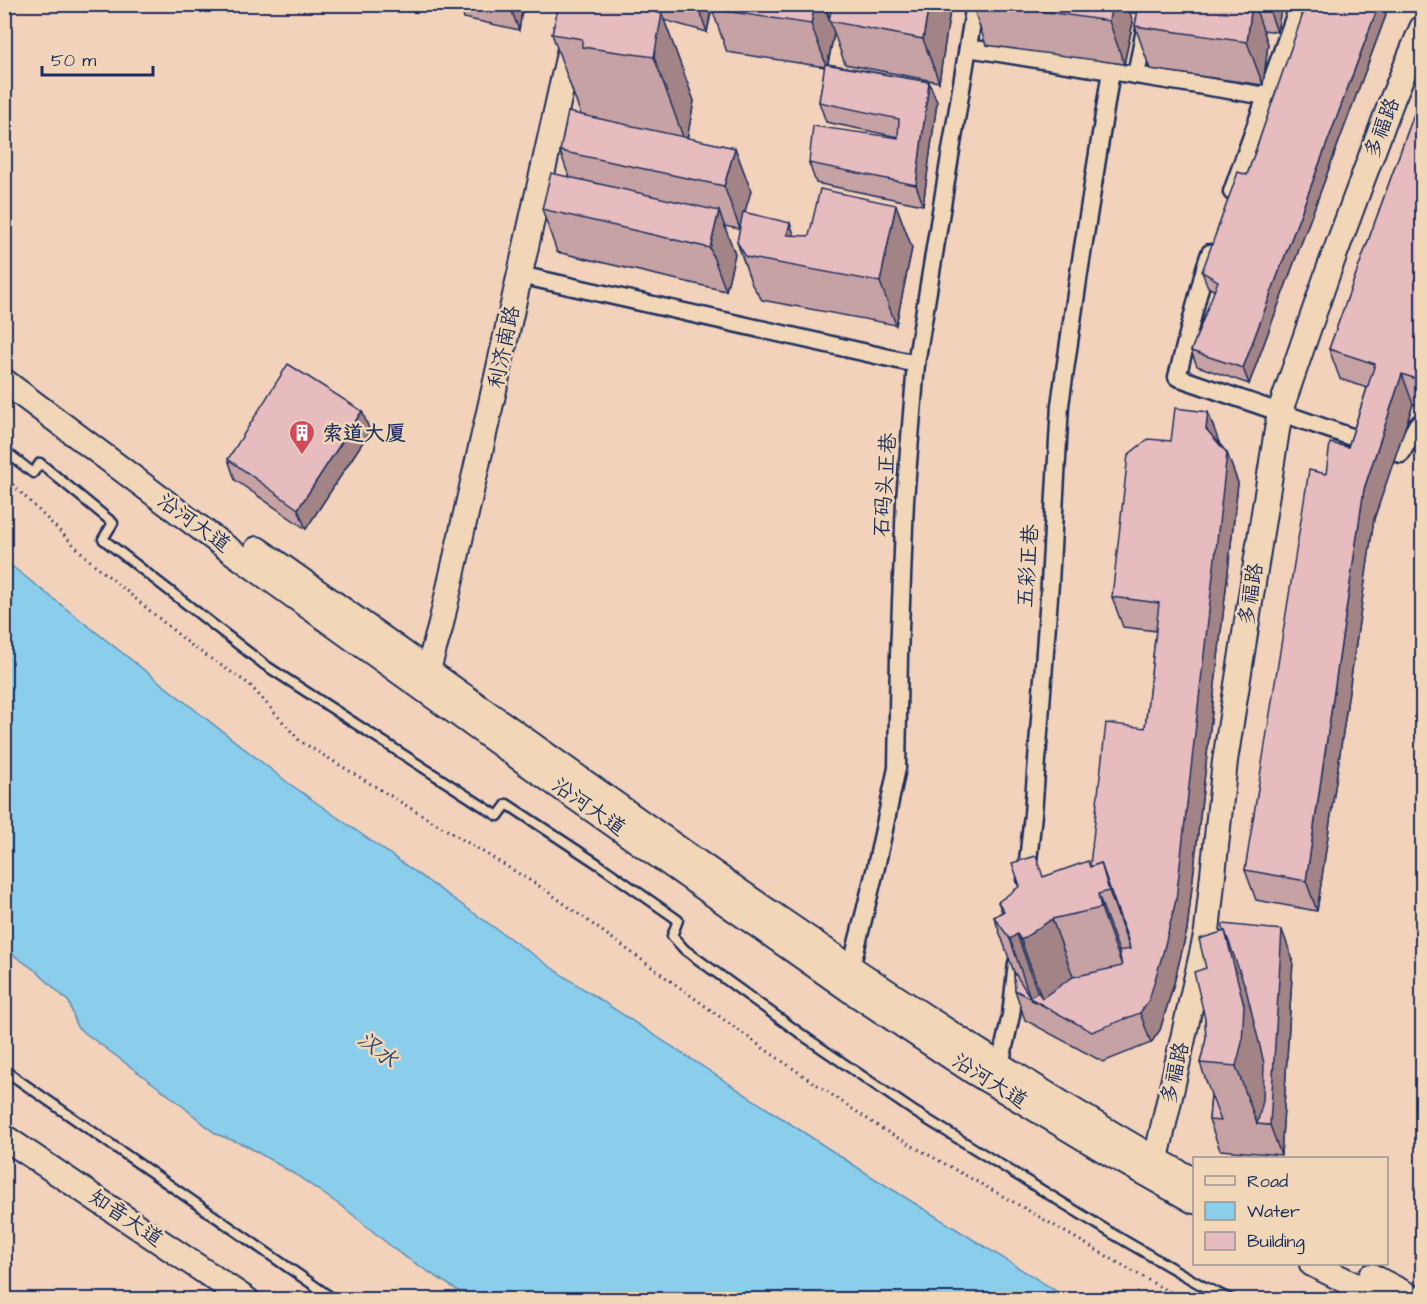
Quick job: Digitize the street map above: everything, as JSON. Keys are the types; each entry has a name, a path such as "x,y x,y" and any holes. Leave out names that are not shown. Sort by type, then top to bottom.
{"main road":[{"name":"利济南路","path":"425,679 440,628 580,4"},
{"name":"多福路","path":"1155,1169 1207,931 1225,761 1280,411 1332,261 1392,100 1422,28"},
{"name":"沿河大道","path":"4,361 244,540 664,861 860,997 974,1072 1155,1169 1193,1181"},
{"name":"沿河大道","path":"4,381 211,537 851,968 1119,1139 1193,1200"},
{"name":"知音大道","path":"4,1137 247,1299"},
{"path":"1316,1265 1385,1299"},
{"path":"1350,1265 1417,1299"}],"street":[{"name":"石码头正巷","path":"851,968 897,768 905,512 916,364 975,4"},
{"path":"1136,75 1150,4"},
{"path":"1228,204 1299,4"},
{"path":"968,48 1266,96"},
{"name":"五彩正巷","path":"1024,891 1033,814 1060,405 1078,273 1111,71"},
{"path":"1216,236 1205,268 1177,377 1401,454 1417,425 1422,425"},
{"path":"520,275 916,364"},
{"path":"1000,1065 1011,1015 1018,946"}],"lane":[{"path":"4,450 33,473 40,463 113,524 104,539 265,665 498,816 507,804 598,864 678,920 672,936 685,950 808,1039 915,1112 1113,1234 1201,1285 1232,1299"},
{"path":"4,1070 335,1299"}],"path":[{"path":"4,476 88,559 192,646 249,684 300,741 544,889 763,1048 882,1129 1160,1287 1186,1299"}],"water":[{"name":"汉水","path":"4,560 287,782 562,975 869,1175 1069,1299 471,1299 399,1253 347,1210 296,1175 245,1145 216,1134 174,1099 77,1027 69,1002 36,971 5,949"}],"building":[{"path":"559,4 628,4 662,14 654,57 582,47 582,39 552,34"},
{"path":"713,4 815,4 811,24 712,9"},
{"path":"832,4 929,4 923,39 829,21"},
{"path":"992,4 1112,4 1109,21"},
{"path":"1139,4 1252,4 1247,42 1135,26"},
{"path":"1303,4 1379,4 1243,368 1191,351 1218,281 1202,272 1238,172 1247,175 1306,5"},
{"path":"825,64 929,82 916,185 809,163 813,126 898,138 899,119 819,102"},
{"path":"1422,92 1422,381 1402,374 1364,489 1306,881 1245,870 1309,470 1326,474 1330,443 1348,447 1375,364 1329,349"},
{"path":"568,112 735,148 724,186 560,151"},
{"path":"551,173 719,211 710,248 542,209"},
{"path":"820,189 896,205 880,282 746,257 737,242 743,212 790,223 787,235 809,236"},
{"name":"索道大厦","path":"288,364 362,411 298,509 228,459"},
{"path":"1175,408 1208,412 1206,429 1227,453 1176,900 1149,1000 1140,1013 1092,1032 1015,990 1014,972 1030,997 1038,992 1042,998 1073,977 1122,966 1119,951 1130,949 1101,863 1090,867 1090,865 1106,723 1145,728 1159,603 1112,597 1128,455 1148,439 1171,441"},
{"path":"1036,856 1043,877 1088,861 1090,867 1101,863 1109,891 1098,894 1101,908 1052,919 1021,940 1017,934 1010,939 994,917 1004,911 998,902 1020,886 1012,863"},
{"path":"1223,924 1282,930 1270,1125 1257,1124 1263,1101 1264,1063 1246,989 1225,931 1223,932"},
{"path":"1225,931 1244,1005 1242,1043 1236,1066 1200,1063 1206,1039 1205,1018 1194,972 1206,968 1199,939"},
{"path":"1211,1095 1221,1121 1209,1120"}],"place":[{"name":"索道大厦","path":"302,456"}]}
